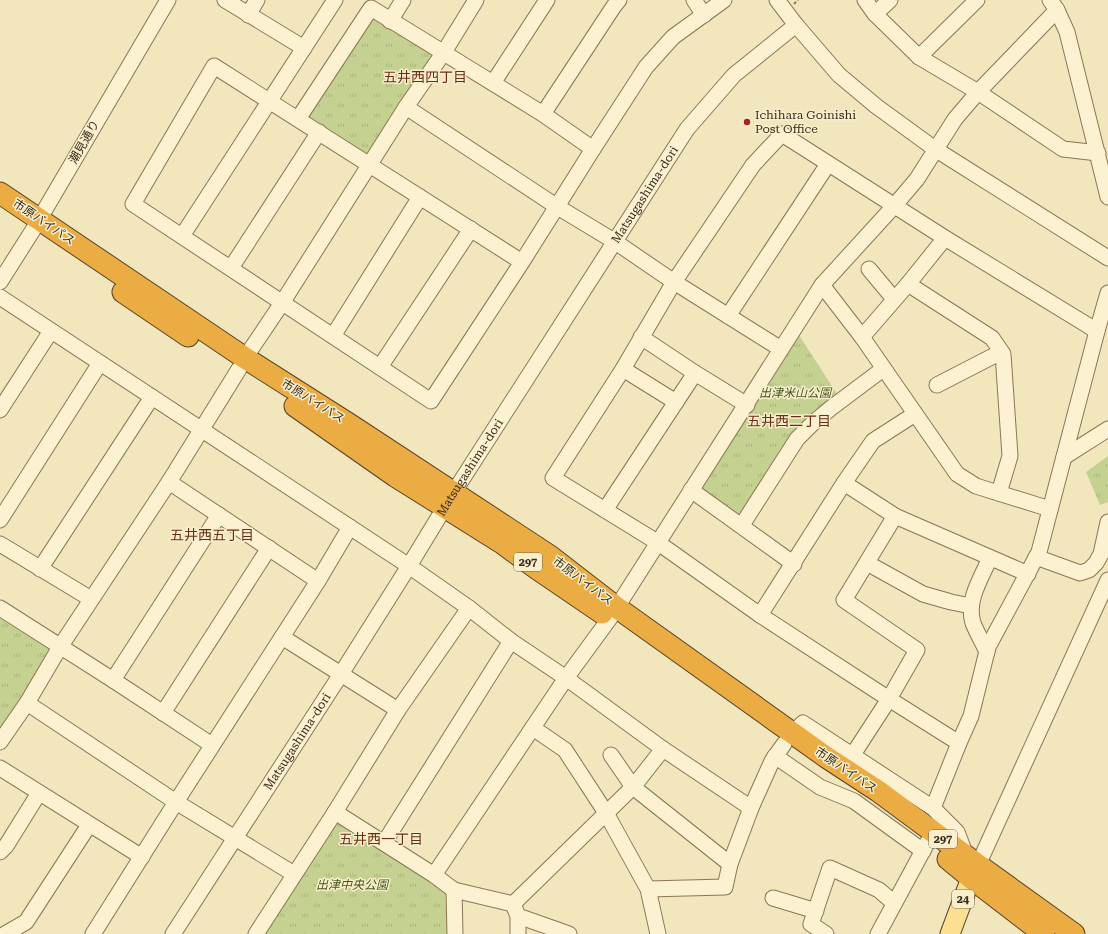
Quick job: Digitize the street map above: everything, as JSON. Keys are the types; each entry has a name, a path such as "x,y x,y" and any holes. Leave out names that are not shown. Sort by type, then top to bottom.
{"highway":[{"name":"市原バイパス","path":"0,193 36,225 157,317 242,364 305,412 395,476 449,500 502,543 536,568 613,613 784,744 826,757 878,791 928,841 972,866 1058,930"},
{"name":"市原バイパス","path":"0,210 36,225"}],"main road":[{"name":"24","path":"950,934 972,866"}],"street":[{"name":"潮見通り","path":"0,282 36,225 168,0"},
{"path":"225,0 304,48"},
{"path":"248,15 257,0"},
{"path":"182,236 334,0"},
{"path":"390,21 403,0"},
{"path":"0,742 27,703 60,647 91,599 169,482 242,364 406,107 444,52 476,0"},
{"path":"492,83 547,0"},
{"path":"543,114 619,0"},
{"path":"694,0 704,14"},
{"path":"522,262 214,66 133,204 431,402 522,262 556,206 646,67 673,37 724,0"},
{"path":"778,0 796,25 839,75 876,106 935,149 1108,258"},
{"path":"865,0 875,14 919,57 978,92 1063,149 1098,153"},
{"path":"875,14 890,0"},
{"path":"919,57 977,0"},
{"path":"434,875 566,678 613,613 657,542 747,405 822,285 917,179 955,119 1054,5 1067,32 1108,197"},
{"path":"298,119 371,8 543,114 593,149"},
{"name":"Matsugashima-dori","path":"173,934 341,674 449,500 686,129 734,75 796,25"},
{"path":"406,107 556,206 614,241 674,282 782,350"},
{"path":"231,268 319,132"},
{"path":"959,743 889,700 760,614 657,542 553,478 623,369 674,282 753,165 782,134 945,238 1097,331"},
{"path":"728,316 828,164"},
{"path":"333,336 420,197"},
{"path":"380,367 471,229"},
{"path":"862,337 945,238"},
{"path":"869,269 894,299"},
{"path":"908,284 992,338 1003,354 1010,456 999,493"},
{"path":"822,285 862,337 957,474 976,486 1050,509"},
{"path":"933,808 959,743 972,716 988,647 1039,552 1108,293"},
{"path":"0,297 409,566 469,608 511,641 566,678 663,749 751,808"},
{"path":"0,410 51,331"},
{"path":"641,337 747,405"},
{"path":"936,385 1001,352"},
{"path":"0,520 100,363"},
{"path":"623,369 676,402"},
{"path":"742,525 797,439 825,413 883,369"},
{"path":"605,510 695,373"},
{"path":"40,569 152,397"},
{"path":"760,614 794,564 844,483 873,441 915,414"},
{"path":"1064,457 1108,429"},
{"path":"169,482 318,581"},
{"path":"844,483 895,516 1028,574"},
{"path":"691,490 742,525 794,564"},
{"path":"113,680 219,515"},
{"path":"852,756 889,700 917,650 844,600 895,516"},
{"path":"1036,557 1080,573 1089,570 1101,554 1108,522"},
{"path":"93,934 212,745 318,581 350,527"},
{"path":"0,544 91,599"},
{"path":"163,712 268,548"},
{"path":"987,652 973,623 971,606 972,598 990,558"},
{"path":"867,563 923,594 971,606"},
{"path":"972,866 1108,580"},
{"path":"0,608 212,745"},
{"path":"256,934 335,812 398,710 469,608"},
{"path":"282,637 398,710"},
{"path":"384,843 511,641"},
{"path":"27,703 176,802 294,874"},
{"path":"648,889 725,887 730,864 751,808 772,761 784,744 804,723 933,808 957,832 972,866"},
{"path":"533,728 565,750 606,813 648,889 658,934"},
{"path":"784,744 820,787 854,801 928,841 878,934"},
{"path":"515,910 606,813 633,787 663,749"},
{"path":"611,755 633,787 730,864"},
{"path":"0,768 142,857"},
{"path":"0,852 6,846 39,793"},
{"path":"335,812 434,875 454,890 515,910 569,934"},
{"path":"5,934 26,922 89,825"},
{"path":"826,934 811,924 830,868 878,890 894,903"},
{"path":"454,890 455,934"},
{"path":"773,898 816,911"},
{"path":"515,910 518,934"}],"green space":[{"path":"371,8 444,52 370,165 299,119"},
{"name":"出津米山公園","path":"795,329 841,400 813,423 742,525 691,490"},
{"path":"1108,456 1108,502 1100,505 1086,472"},
{"path":"0,608 60,647 0,741"},
{"name":"出津中央公園","path":"339,818 449,891 450,934 262,934"}],"place":[{"name":"Ichihara Goinishi Post Office","path":"747,122"}],"district":[{"name":"五井西四丁目","path":"425,77"},
{"name":"五井西二丁目","path":"789,421"},
{"name":"五井西五丁目","path":"212,535"},
{"name":"五井西一丁目","path":"381,839"}]}
